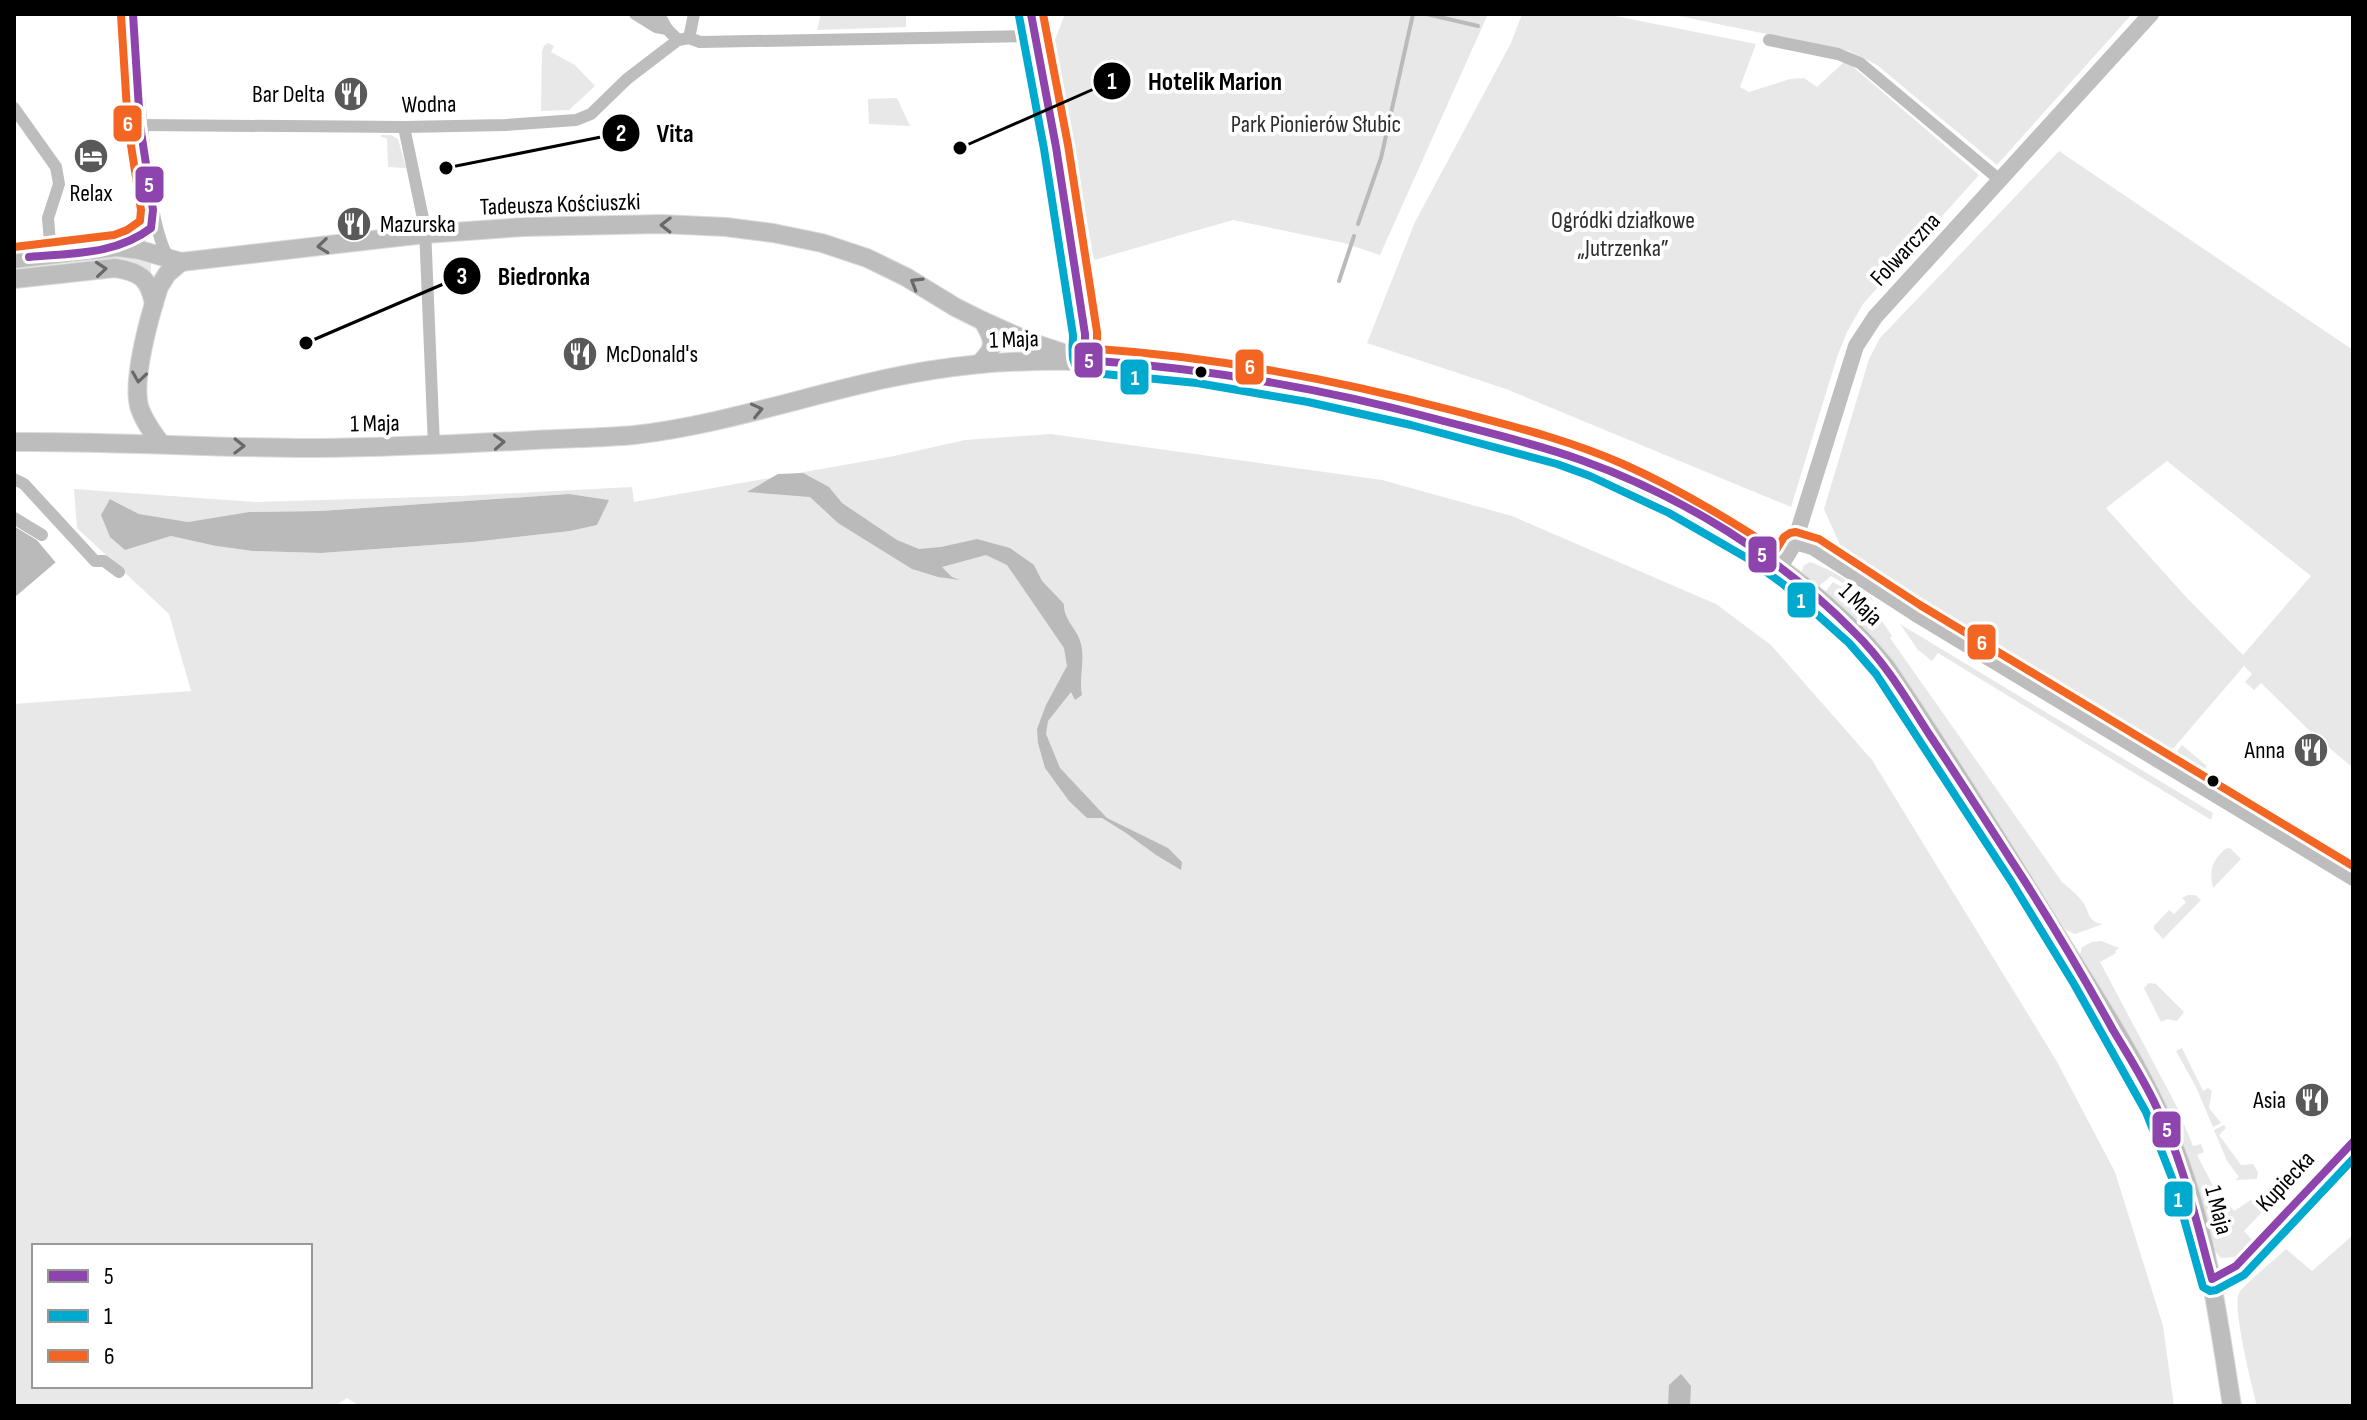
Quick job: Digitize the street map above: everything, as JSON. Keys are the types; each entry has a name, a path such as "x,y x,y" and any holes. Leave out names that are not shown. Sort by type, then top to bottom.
{"main road":[{"name":"Tadeusza Kościuszki","path":"14,259 117,247 174,260 523,227 661,224 726,227 822,243 867,258 983,321 1030,342 1085,360"},
{"path":"161,444 143,417 137,379 159,287 174,260"},
{"path":"14,279 115,268 129,270 145,280 151,289 154,304"},
{"path":"979,364 989,354 992,345 992,335 983,321"},
{"name":"1 Maja","path":"14,442 307,448 434,446 632,435 692,426 907,374 979,364 1085,360 1171,366 1334,394 1555,451 1595,465 1667,498 1780,567 1837,613 1886,667 1963,783 2084,978 2157,1107 2185,1179 2212,1279 2232,1406"}],"street":[{"path":"133,14 140,125 153,210 161,244 174,260"},
{"path":"635,14 683,39 700,42 1035,36"},
{"path":"653,14 662,20 667,29"},
{"path":"683,39 694,14"},
{"path":"1031,14 1083,316 1085,360"},
{"name":"Folwarczna","path":"1780,567 1794,544 1856,346 1875,317 2151,14"},
{"name":"Wodna","path":"140,125 404,127 576,120 591,114 627,79 683,39"},
{"path":"1769,40 1838,54 1860,63 2001,181"},
{"path":"14,108 56,167 59,178 48,218 51,255"},
{"path":"404,127 425,234 434,446"},
{"path":"117,247 133,241 151,228 153,210"},
{"path":"14,479 24,484 95,561 104,561 119,572"},
{"path":"14,518 42,535"},
{"path":"1794,544 1812,549 1914,615 2353,880"},
{"name":"Kupiecka","path":"2212,1279 2236,1266 2353,1142"}],"green space":[{"path":"821,14 906,14 906,27 817,30"},
{"name":"Park Pionierów Słubic","path":"1065,14 1488,14 1380,255 1344,243 1233,220 1094,260 1054,42"},
{"name":"Ogródki działkowe „Jutrzenka”","path":"1522,14 1605,14 1756,44 1740,87 1749,92 1790,79 1804,78 1817,87 1844,62 1979,175 1863,304 1847,332 1791,507 1506,389 1367,343 1415,222 1511,43"},
{"path":"1669,14 2132,14 1997,165 1877,65 1849,51"},
{"path":"548,43 554,46 551,52 575,65 595,86 569,110 541,111 542,51"},
{"path":"897,98 910,126 869,124 868,99"},
{"path":"381,135 398,139 406,168 388,167 387,138"},
{"path":"2059,151 2353,350 2353,768 2261,683 2254,690 2245,682 2252,674 2244,666 2165,758 1840,545 1824,509 1869,359 1880,338","holes":["2167,461 2311,576 2243,655 2106,508"]},
{"path":"119,256 151,262 151,273 85,266 84,257"},
{"path":"1051,434 1382,480 1512,516 1716,604 1771,645 1872,760 2056,1060 2115,1172 2163,1326 2174,1406 360,1406 347,1398 335,1406 14,1406 14,704 191,691 169,614 77,528 74,489 255,502 632,487 634,502 889,457 965,440","holes":["569,494 608,500 597,525 570,531 473,542 321,553 253,551 171,536 125,550 111,499 139,514 188,522 249,512 320,511"]},
{"path":"1810,562 1862,590 1875,602 1831,576 1819,586 1802,572 1803,566"},
{"path":"1833,582 1878,609 1892,636 1890,638 2062,882 2080,898 2091,919 2103,924 2075,934 2058,922 1886,653 1825,592"},
{"path":"1900,624 2213,813 2211,820 1938,653 1932,661 1918,650"},
{"path":"2182,745 2207,766 2200,776 2173,761"},
{"path":"2230,848 2241,859 2213,888 2211,876 2214,862 2225,849"},
{"path":"2195,895 2201,900 2163,939 2154,926 2169,910 2174,914 2186,902 2182,898"},
{"path":"2101,941 2119,948 2100,962 2177,1107 2193,1146 2201,1144 2204,1152 2197,1155 2212,1184 2234,1211 2268,1189 2277,1196 2244,1231 2253,1241 2235,1257 2221,1258 2213,1249 2079,958 2082,947"},
{"path":"2149,983 2156,984 2184,1012 2177,1021 2167,1019 2161,1022 2144,988"},
{"path":"2182,1048 2203,1091 2208,1088 2212,1091 2209,1108 2221,1123 2213,1127 2176,1051"},
{"path":"2224,1125 2226,1128 2219,1135 2241,1165 2253,1164 2258,1172 2257,1179 2235,1180 2239,1177 2227,1161 2214,1130"},
{"path":"2353,1235 2353,1406 2257,1406 2240,1330 2239,1293 2286,1249 2312,1271"}],"shaded area":[{"path":"803,473 829,487 842,503 897,540 919,549 977,539 1010,548 1034,565 1042,581 1064,604 1065,614 1079,638 1082,652 1082,695 1075,700 1071,692 1048,721 1046,734 1060,768 1107,818 1168,848 1182,862 1181,870 1102,818 1087,818 1069,801 1045,768 1037,729 1067,666 1064,648 1007,565 986,555 942,567 960,580 938,577 912,569 838,523 810,497 747,492 778,474"},
{"path":"569,494 609,500 597,525 473,542 321,553 253,551 171,536 125,550 110,537 101,515 110,499 139,514 188,522 249,512 320,511"},
{"path":"14,526 37,540 56,562 14,598"},
{"path":"1681,1374 1691,1386 1690,1406 1668,1406 1669,1385"}],"pier":[{"path":"14,522 40,537 60,562 14,602 14,598 56,563 37,540 14,526"}],"waterway":[{"path":"1358,224 1381,158 1413,14"},
{"path":"1427,14 1478,26"},
{"path":"1339,281 1354,236"}],"transit line":[{"name":"5","path":"29,257 108,248 151,228 153,210 140,125 133,14"},
{"name":"5","path":"1031,14 1056,147 1085,334 1085,360 1174,368 1306,389 1509,438 1619,475 1656,491 1727,531 1825,604 1876,656 1970,797 2064,944 2151,1096 2181,1169 2212,1279 2236,1266 2353,1142"},
{"name":"6","path":"1043,14 1068,145 1097,349 1278,371 1366,389 1519,428 1623,464 1701,504 1776,550 1790,533 1819,539 1920,605 2353,866"},
{"name":"6","path":"14,247 114,235 140,221 128,126 121,15"},
{"name":"1","path":"1019,16 1044,149 1073,335 1073,356 1079,369 1083,372 1197,383 1308,402 1411,425 1557,464 1669,513 1747,558 1783,584 1849,643 1876,674 2011,881 2074,984 2146,1112 2174,1183 2203,1287 2216,1290 2244,1275 2353,1159"}],"place":[{"name":"Bar Delta","path":"351,94"},
{"name":"Hotelik Marion","path":"960,148"},
{"name":"Relax","path":"91,156"},
{"name":"Vita","path":"446,168"},
{"name":"Mazurska","path":"354,224"},
{"name":"Biedronka","path":"306,343"},
{"name":"McDonald's","path":"580,354"},
{"name":"Anna","path":"2311,750"},
{"name":"Asia","path":"2312,1100"}]}
